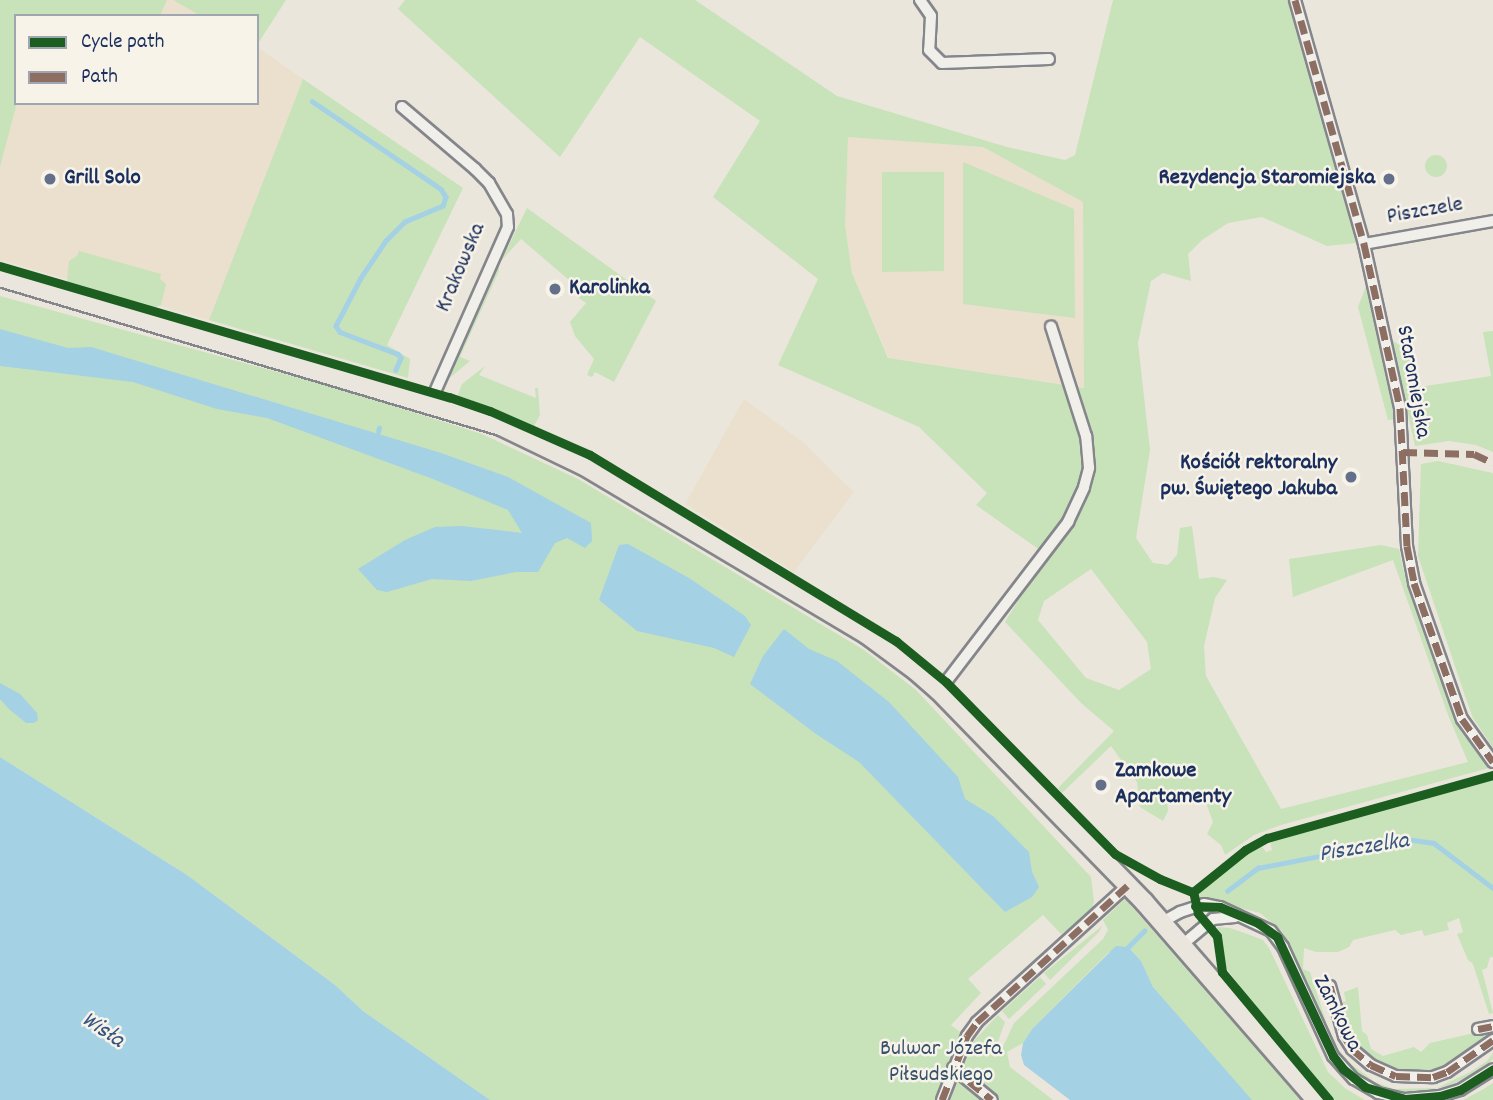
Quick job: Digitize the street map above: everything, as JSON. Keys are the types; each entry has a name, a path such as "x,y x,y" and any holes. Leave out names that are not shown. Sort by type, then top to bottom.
{"main road":[{"path":"0,277 501,426 584,466 866,634 939,691 1128,885 1316,1100"}],"street":[{"path":"920,0 931,16 929,50 942,63 1049,59"},
{"name":"Staromiejska","path":"1295,0 1364,244 1400,408 1407,546 1411,573 1462,719 1493,762"},
{"name":"Krakowska","path":"402,107 489,183 507,214 508,227 430,403"},
{"name":"Piszczele","path":"1364,244 1493,221"},
{"path":"939,691 1068,522 1084,487 1089,468 1086,436 1051,326"},
{"path":"942,1100 967,1036 977,1022 1128,885"},
{"name":"Zamkowa","path":"1162,922 1180,912 1204,904 1245,917 1277,937 1332,1056 1365,1087 1405,1099 1440,1096 1460,1090 1493,1069"},
{"path":"1182,945 1213,919 1245,917"},
{"path":"1330,986 1345,1036 1352,1049 1371,1065 1396,1076 1420,1078 1447,1072 1493,1040"},
{"path":"1478,1029 1493,1026"},
{"path":"953,1068 992,1100"}],"shaded area":[{"path":"167,0 173,0 198,14 161,14"},
{"path":"259,48 303,79 209,320 0,260 0,167 16,105 259,105"},
{"path":"848,137 983,147 1083,202 1085,388 889,358 852,273 845,225"},
{"path":"744,399 803,442 854,492 794,572 685,504"}],"green space":[{"path":"0,0 167,0 161,14 14,14 14,105 16,105 0,167"},
{"path":"173,0 286,0 259,42 259,14 198,14"},
{"path":"405,0 695,0 837,96 1007,147 1065,160 1075,155 1113,0 1289,0 1356,243 1327,246 1262,217 1228,223 1202,240 1188,254 1191,281 1163,273 1151,281 1138,343 1150,450 1136,538 1153,563 1168,565 1177,555 1180,528 1192,526 1199,579 1214,577 1227,580 1215,598 1204,646 1206,676 1281,809 1468,762 1448,715 1393,560 1293,597 1289,559 1381,545 1399,549 1404,573 1461,732 1489,768 1281,825 1254,835 1225,855 1221,845 1207,834 1213,822 1206,803 1178,794 1167,800 1168,811 1163,821 1140,807 1137,782 1111,746 1062,793 1058,788 1114,731 1081,703 1005,622 1027,586 1022,582 1044,553 976,505 987,493 919,427 778,365 818,279 713,197 760,121 640,37 560,157 398,9","holes":["848,137 983,147 1083,202 1084,388 888,358 852,273 845,225","1091,569 1147,642 1151,669 1119,690 1086,678 1038,620 1044,601"]},
{"path":"303,79 463,188 387,345 410,359 408,378 209,320"},
{"path":"1432,155 1440,155 1447,162 1447,170 1440,177 1432,177 1425,170 1425,162"},
{"path":"963,162 1074,209 1075,318 963,304"},
{"path":"882,172 944,172 944,271 882,272"},
{"path":"527,208 656,301 614,382 595,372 592,377 587,375 594,359 575,336 570,322 586,303 579,298 583,292 521,239 501,261"},
{"path":"79,251 161,274 160,279 166,284 161,305 154,308 67,282 69,261 77,256"},
{"path":"499,256 499,271 460,357 470,361 447,380 444,377"},
{"path":"1366,286 1395,419 1388,420 1358,307"},
{"name":"Bulwar Józefa Piłsudskiego","path":"0,296 343,390 482,434 578,479 864,650 916,690 1091,877 1094,901 1091,914 1061,934 1043,915 968,979 981,993 951,1025 973,1042 998,1015 1005,1022 995,1050 1001,1051 1014,1023 1103,939 1108,930 1103,920 1125,899 1301,1100 1252,1100 1247,1096 1153,987 1141,961 1128,947 1108,953 1032,1029 1023,1043 1007,1052 1010,1067 1053,1100 490,1100 363,1011 335,985 187,875 0,757"},
{"path":"1493,331 1493,452 1476,445 1449,441 1415,446 1392,340 1409,352 1419,387 1491,376 1483,332"},
{"path":"485,366 479,375 536,398 535,388 538,388 540,415 534,426 457,397 462,384"},
{"path":"1438,461 1493,473 1493,748 1473,718 1418,556 1421,464"},
{"path":"1493,778 1493,957 1490,957 1487,968 1482,970 1493,1013 1489,1014 1473,964 1468,960 1457,934 1463,932 1459,918 1447,923 1449,930 1424,936 1422,930 1401,935 1395,930 1353,940 1349,947 1338,952 1316,952 1304,948 1303,969 1310,972 1331,1037 1342,1057 1375,1082 1394,1089 1437,1088 1472,1071 1487,1061 1493,1053 1493,1059 1480,1070 1451,1085 1415,1093 1388,1089 1360,1075 1344,1060 1337,1051 1282,931 1260,913 1196,897 1247,852 1261,845 1266,852 1272,850 1270,841 1277,837"},
{"path":"1102,926 1099,932 1050,980 1044,973"},
{"path":"1217,927 1230,928 1263,940 1328,1072 1346,1089 1365,1100 1335,1100 1263,1019 1225,966"},
{"path":"1040,977 1046,984 1009,1019 1002,1011"},
{"path":"1358,987 1362,1031 1367,1035 1371,1049 1383,1056 1414,1047 1421,1052 1430,1043 1493,1029 1493,1034 1452,1065 1426,1074 1384,1069 1357,1049 1348,1034 1338,1004 1346,1001 1344,992"},
{"path":"1493,1083 1493,1100 1463,1100 1482,1090"}],"water":[{"path":"0,329 68,348 91,347 441,453 508,477 591,523 592,541 585,548 567,538 555,543 538,572 516,572 471,581 432,579 387,592 377,590 358,569 405,540 435,527 462,526 522,533 508,510 433,479 267,418 217,409 133,382 0,366"},
{"path":"628,544 689,578 745,616 751,625 734,657 714,648 637,631 599,600 619,545"},
{"path":"784,629 809,649 837,661 889,702 958,777 965,799 993,816 1029,852 1032,872 1039,887 1032,897 1005,912 859,762 816,734 750,684 763,656"},
{"path":"0,683 20,694 37,713 38,720 26,723 9,709 0,699"},
{"name":"Wisła","path":"0,757 187,875 335,985 363,1011 490,1100 0,1100"},
{"path":"1116,946 1128,947 1141,961 1153,987 1252,1100 1070,1100 1024,1065 1021,1055 1023,1043 1032,1029"}],"waterway":[{"path":"312,101 441,189 446,197 443,206 405,222 386,241 361,278 336,326 340,332 398,354 401,358 396,370"},
{"path":"378,432 379,428"},
{"name":"Piszczelka","path":"1227,891 1258,868 1406,839 1434,843 1493,888"},
{"name":"Piszczelka","path":"1128,947 1144,931"}],"marked path":[{"path":"1295,0 1364,244 1400,408 1407,546 1414,583 1462,719 1493,762"},
{"path":"1403,452 1474,454 1493,463"},
{"path":"942,1100 967,1036 977,1022 1128,885"},
{"path":"1330,986 1344,1036 1352,1049 1371,1065 1396,1076 1433,1077 1447,1072 1493,1040"},
{"path":"1478,1029 1493,1026"},
{"path":"953,1068 992,1100"}],"cycle path":[{"path":"0,266 449,397 490,411 590,455 896,641 946,682 1115,854 1160,879 1193,892"},
{"path":"1329,1100 1222,972 1217,936 1198,913 1193,892 1245,850 1267,838 1493,775"},
{"path":"1195,906 1220,907 1258,923 1277,937 1333,1056 1343,1069 1365,1087 1405,1099 1440,1096 1460,1090 1493,1069"}],"place":[{"name":"Grill Solo","path":"50,179"},
{"name":"Rezydencja Staromiejska","path":"1389,179"},
{"name":"Karolinka","path":"555,289"},
{"name":"Kościół rektoralny pw. Świętego Jakuba","path":"1351,477"},
{"name":"Zamkowe Apartamenty","path":"1101,785"}]}
